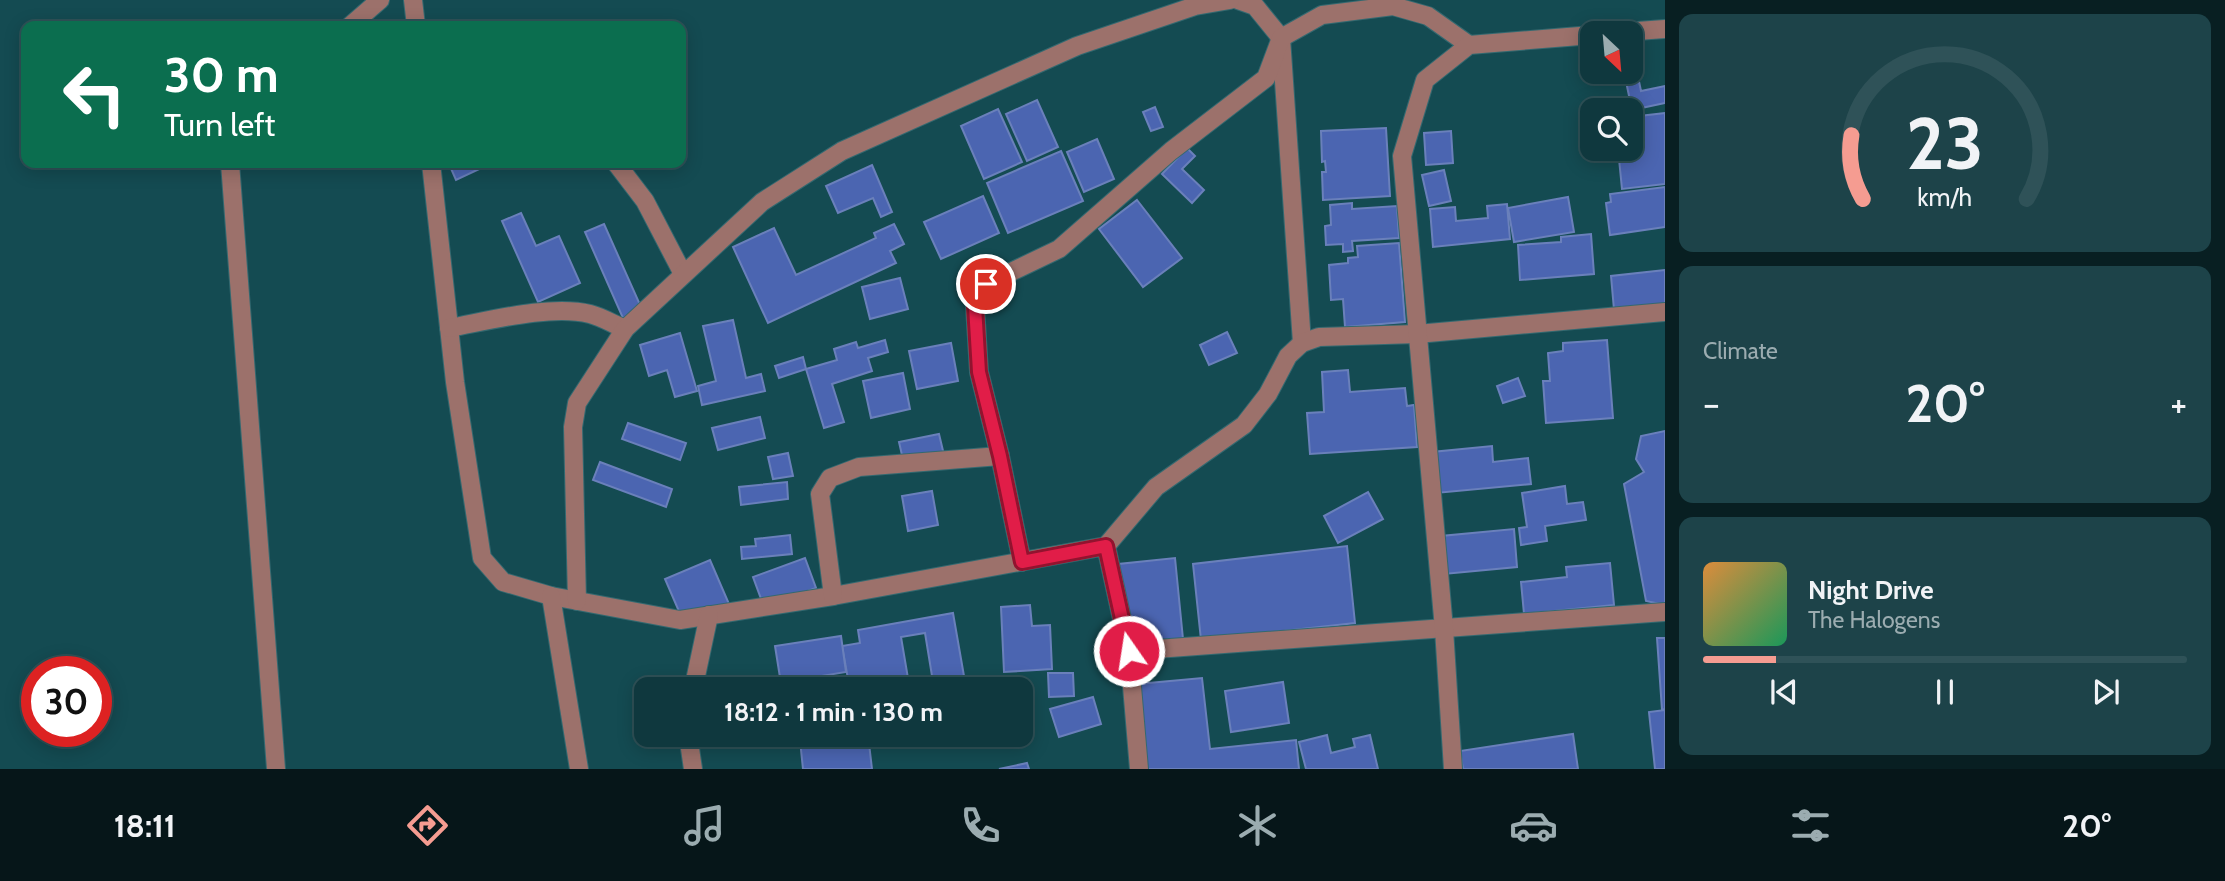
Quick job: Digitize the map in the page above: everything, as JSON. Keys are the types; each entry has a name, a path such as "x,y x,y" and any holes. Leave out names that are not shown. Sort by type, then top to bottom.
{"street":[{"path":"356,21 380,0"},
{"path":"413,0 415,21"},
{"path":"577,601 573,427 577,403 625,329 683,274 762,202 842,151 1077,46 1195,6 1230,0"},
{"path":"1238,0 1255,6 1281,38 1301,343"},
{"path":"1022,562 979,372 975,306 986,284 1059,249 1171,151 1266,78 1281,38 1322,15 1392,6 1428,16 1469,45"},
{"path":"1643,31 1665,29"},
{"path":"1453,769 1444,629 1402,156 1425,80 1469,45 1580,36"},
{"path":"230,168 276,769"},
{"path":"432,168 455,382 482,558 503,582 551,596 680,620 833,596 1106,546 1156,487 1244,425 1268,394 1288,356 1301,343 1319,337 1416,334 1665,312"},
{"path":"620,168 645,201 683,274"},
{"path":"449,328 511,316 571,311 591,314 625,329"},
{"path":"833,596 820,494 830,478 859,467 1000,456"},
{"path":"1106,546 1129,651 1139,769"},
{"path":"551,596 579,769"},
{"path":"1129,651 1665,612"},
{"path":"696,677 709,615"},
{"path":"690,747 693,769"}],"building":[{"path":"1627,84 1640,84 1641,91 1665,86 1665,103 1643,108 1643,98 1629,98"},
{"path":"1037,100 1058,147 1027,161 1006,114"},
{"path":"1155,107 1163,127 1151,131 1143,112"},
{"path":"998,109 1022,162 984,179 961,126"},
{"path":"1665,113 1665,184 1622,189 1619,161 1643,161 1643,116"},
{"path":"1386,128 1390,196 1323,200 1322,172 1326,172 1325,161 1322,162 1321,131"},
{"path":"1451,131 1453,163 1426,165 1424,133"},
{"path":"1097,139 1114,179 1084,192 1067,152"},
{"path":"1187,148 1195,156 1182,169 1204,190 1192,203 1162,174"},
{"path":"1061,151 1083,201 1008,233 987,183"},
{"path":"872,165 892,212 881,217 873,198 838,213 826,186"},
{"path":"451,168 481,168 456,180"},
{"path":"1444,170 1451,201 1429,206 1422,175"},
{"path":"1665,187 1665,227 1610,235 1606,203 1611,202 1610,194"},
{"path":"983,196 999,233 941,259 924,222"},
{"path":"1568,197 1574,232 1514,242 1508,208"},
{"path":"1137,200 1182,258 1143,287 1099,229"},
{"path":"1352,203 1352,209 1397,206 1399,238 1352,241 1353,251 1343,252 1343,244 1326,245 1325,226 1331,225 1330,205"},
{"path":"1507,204 1510,239 1433,247 1430,209 1455,207 1456,221 1488,218 1487,206"},
{"path":"521,213 536,246 559,236 580,283 538,302 502,221"},
{"path":"604,224 645,316 626,325 585,232"},
{"path":"894,224 904,244 890,251 896,263 768,323 733,247 774,228 796,275 876,238 874,233"},
{"path":"1591,234 1594,274 1520,280 1518,245 1561,242 1561,237"},
{"path":"1399,243 1405,322 1345,327 1343,299 1331,300 1329,265 1348,263 1348,258 1358,257 1357,246"},
{"path":"1665,270 1665,316 1615,321 1611,276"},
{"path":"900,278 908,309 870,319 862,287"},
{"path":"733,320 746,378 761,374 765,391 702,405 698,386 716,381 703,326"},
{"path":"1227,332 1237,353 1209,365 1200,345"},
{"path":"680,333 697,391 675,397 667,370 649,376 640,345"},
{"path":"885,340 888,352 868,358 872,371 832,384 844,422 824,428 806,369 837,360 834,349 856,342 858,348"},
{"path":"1607,340 1613,418 1546,423 1543,381 1550,381 1548,353 1563,351 1563,343"},
{"path":"951,343 958,381 917,389 909,351"},
{"path":"803,357 806,369 779,378 775,366"},
{"path":"1348,370 1350,392 1405,388 1407,406 1414,405 1417,447 1310,454 1307,413 1324,412 1322,372"},
{"path":"903,373 910,409 871,418 863,381"},
{"path":"1518,378 1525,396 1503,403 1497,386"},
{"path":"760,417 765,438 718,450 712,428"},
{"path":"628,423 686,443 680,460 622,439"},
{"path":"1665,431 1665,605 1646,601 1624,484 1644,472 1636,459 1641,436"},
{"path":"939,434 944,455 904,464 899,442"},
{"path":"1492,446 1493,462 1528,458 1531,484 1436,493 1432,452"},
{"path":"788,453 793,476 773,479 768,457"},
{"path":"600,462 672,489 666,507 593,480"},
{"path":"787,482 788,499 741,505 739,487"},
{"path":"1565,486 1567,504 1583,502 1586,520 1545,526 1547,541 1521,545 1519,528 1527,527 1522,493"},
{"path":"932,491 938,525 908,531 902,496"},
{"path":"1368,492 1383,519 1338,543 1324,516"},
{"path":"1514,529 1517,567 1444,574 1441,536"},
{"path":"790,535 792,554 742,559 741,547 756,546 755,539"},
{"path":"1347,546 1355,623 1201,640 1193,564"},
{"path":"805,558 816,588 764,607 753,577"},
{"path":"1175,558 1183,639 1148,642 1146,627 1116,630 1109,565"},
{"path":"710,560 729,604 684,623 665,579"},
{"path":"1610,563 1614,605 1524,614 1521,582 1567,577 1566,567"},
{"path":"1030,605 1032,626 1050,625 1052,669 1004,672 1001,607"},
{"path":"953,613 964,676 932,677 925,633 901,637 908,677 848,677 842,646 860,643 858,630"},
{"path":"841,636 846,672 815,677 780,677 775,646"},
{"path":"1657,638 1665,638 1665,709 1662,710"},
{"path":"1048,673 1073,673 1074,696 1049,697"},
{"path":"1202,678 1210,749 1296,740 1299,769 1131,769 1138,684"},
{"path":"1283,682 1289,723 1231,732 1225,691"},
{"path":"1093,697 1101,724 1059,737 1050,709"},
{"path":"1665,710 1665,769 1655,769 1649,712"},
{"path":"1573,734 1578,769 1463,769 1460,751"},
{"path":"1327,735 1331,753 1355,747 1353,739 1370,735 1378,769 1306,769 1299,742"},
{"path":"801,747 869,747 872,769 803,769"},
{"path":"1027,763 1029,769 999,769"}],"route":[{"path":"986,284 975,306 979,372 1022,562 1106,546 1129,651"}]}
